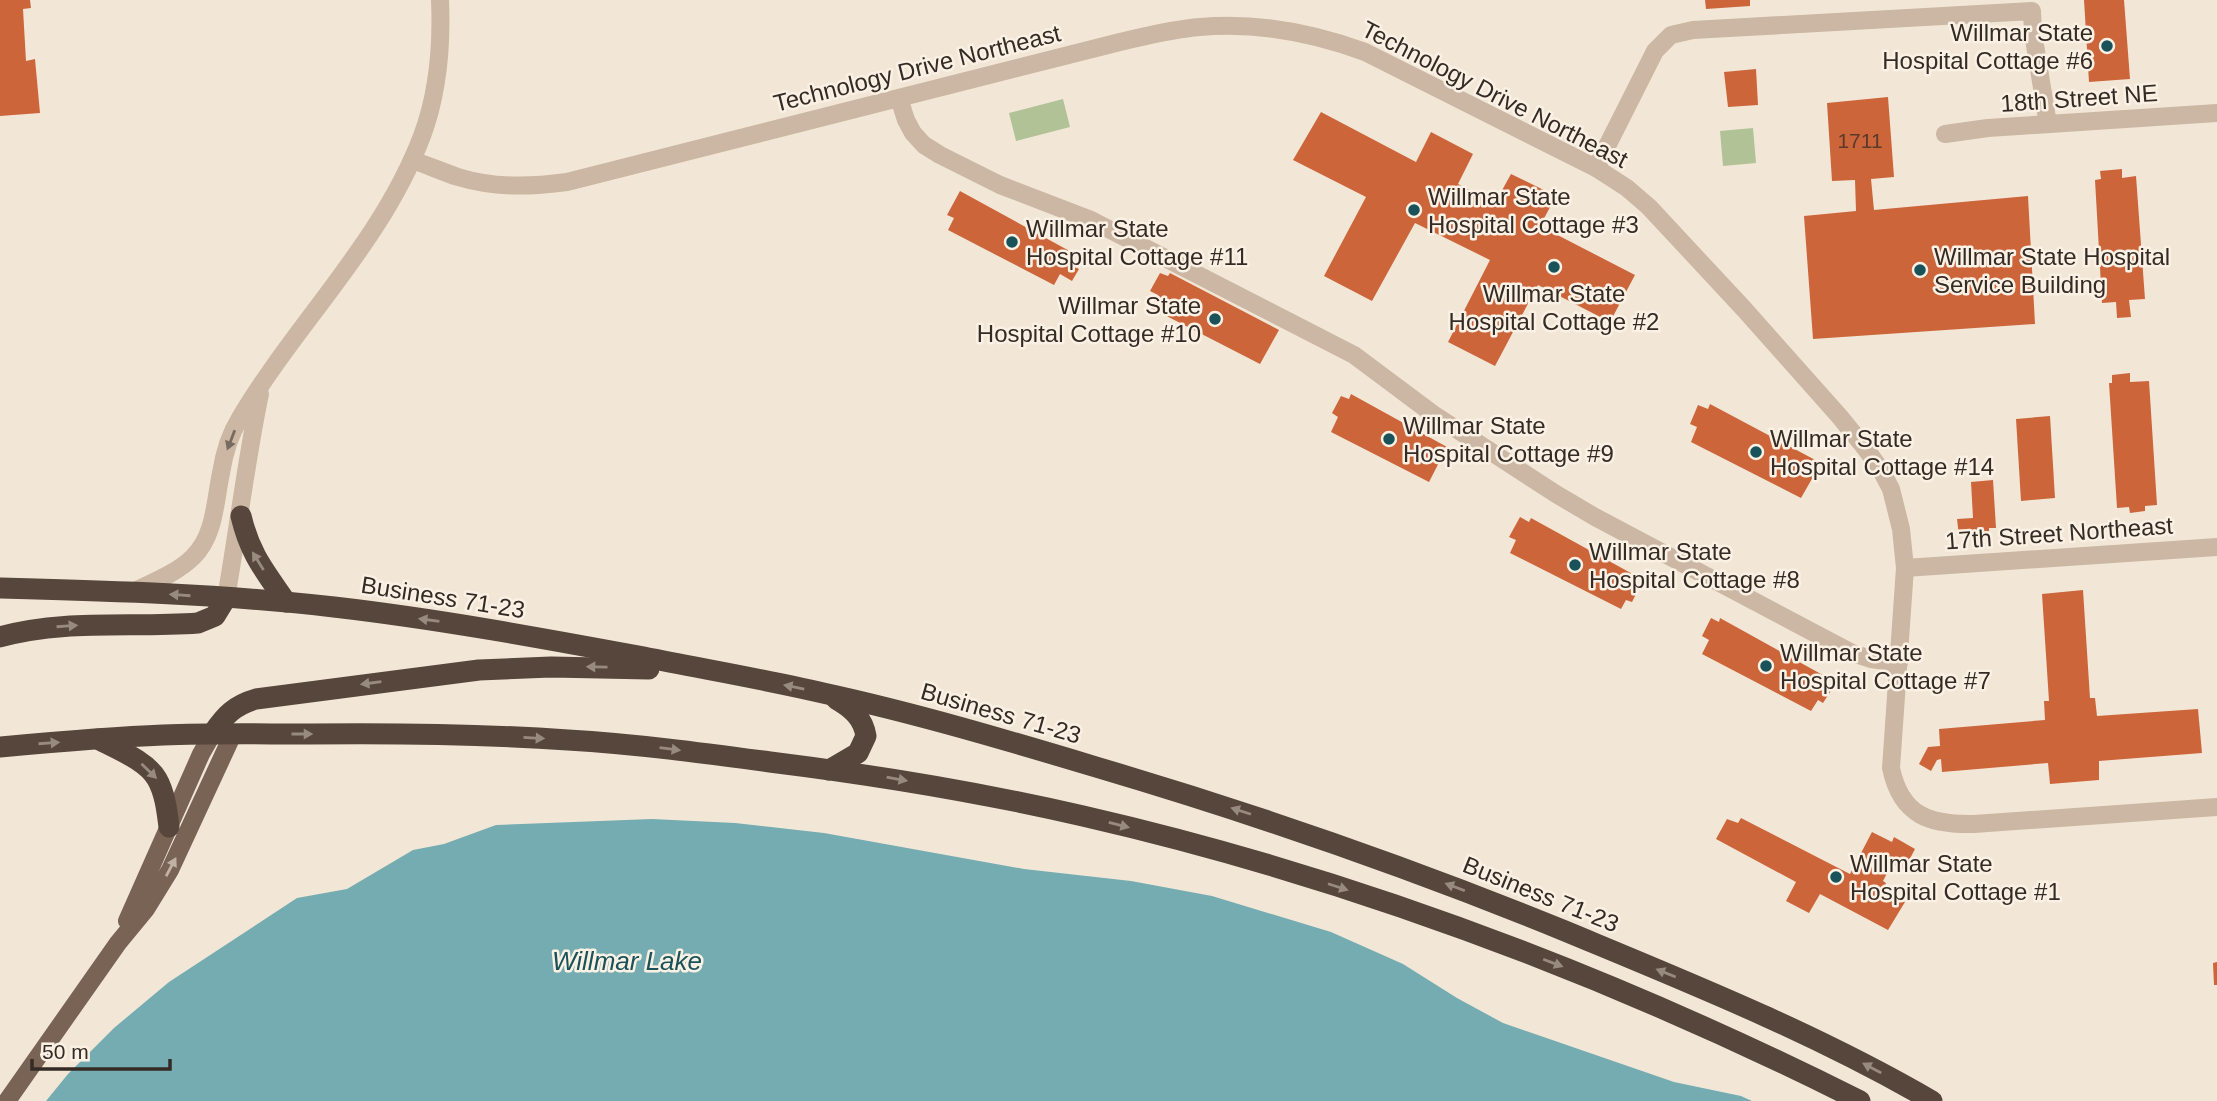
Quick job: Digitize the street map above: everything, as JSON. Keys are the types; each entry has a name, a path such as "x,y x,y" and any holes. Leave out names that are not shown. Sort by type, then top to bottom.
{"highway":[{"path":"241,516 253,553 286,602"},
{"name":"Business 71-23","path":"0,588 133,592 334,607 482,629 763,680 950,724 1272,821 1504,906 1750,1008 1823,1042 1932,1101"},
{"path":"0,637 70,625 198,623 215,616 226,598"},
{"path":"223,734 225,716 233,708 256,699 479,670 638,668 763,680"},
{"path":"825,693 852,710 863,723 866,736 858,753 829,770"},
{"path":"0,747 98,739 223,734 420,733 653,747 923,784 1085,817 1202,846 1406,909 1649,1001 1860,1101"},
{"path":"98,739 152,772 162,789 169,827"}],"main road":[{"path":"118,943 201,754 223,734"},
{"path":"7,1101 118,943 146,909 170,870 223,734"}],"street":[{"path":"133,592 180,567 193,557 203,544 211,526 228,445 238,421 263,380 368,237 396,191 422,135 436,79 440,51 440,0"},
{"path":"1596,168 1656,51 1671,35 1693,30 2032,11 2048,124"},
{"name":"Technology Drive Northeast","path":"412,160 478,182 517,186 548,185 581,179 1164,32 1220,26 1273,29 1329,40 1373,55 1596,168 1627,188 1666,223 1866,449 1891,488 1901,529 1905,568 1891,768 1899,793 1915,812 1942,823 1975,824 2217,807"},
{"path":"899,98 913,133 924,145 940,155 1000,185 1091,220 1354,355 1433,414 1595,517 1852,653 1899,663"},
{"name":"18th Street NE","path":"1945,134 1988,128 2217,113"},
{"path":"226,598 241,516 248,454 263,380"},
{"name":"17th Street Northeast","path":"1905,568 2217,547"}],"green space":[{"path":"1063,99 1070,127 1016,141 1009,113"},
{"path":"1753,128 1756,163 1723,166 1720,131"}],"water":[{"name":"Willmar Lake","path":"652,819 735,823 824,833 1024,869 1131,881 1212,896 1331,932 1403,964 1503,1023 1674,1082 1741,1096 1752,1101 46,1101 68,1074 114,1028 169,982 297,898 347,889 413,850 444,844 496,825"}],"building":[{"path":"0,0 30,0 31,8 23,9 26,61 35,59 40,113 0,116"},
{"path":"1705,0 1750,0 1750,6 1706,9"},
{"name":"Willmar State Hospital Cottage #6","path":"2084,0 2124,0 2130,79 2089,82"},
{"path":"1756,69 1758,105 1728,107 1724,72"},
{"name":"Willmar State Hospital Service Building","path":"1888,97 1894,177 1871,179 1874,210 2028,196 2035,324 1813,339 1804,216 1856,211 1855,180 1832,181 1827,103"},
{"path":"1321,112 1416,162 1431,132 1473,154 1458,184 1495,203 1511,174 1556,196 1540,226 1635,275 1610,322 1538,285 1495,366 1448,342 1490,260 1415,223 1372,301 1324,276 1366,197 1293,160"},
{"path":"2122,169 2122,178 2136,176 2145,299 2129,300 2131,317 2117,318 2116,302 2102,303 2095,180 2101,179 2100,171"},
{"name":"Willmar State Hospital Cottage #11","path":"960,191 1075,254 1070,264 1079,269 1072,281 1060,274 1054,285 948,230 954,218 947,215"},
{"name":"Willmar State Hospital Cottage #10","path":"1160,273 1168,276 1170,273 1279,330 1260,364 1151,308 1158,295 1150,291"},
{"path":"2130,373 2130,382 2149,381 2157,505 2145,506 2145,511 2130,513 2129,507 2117,508 2109,383 2112,383 2112,375"},
{"name":"Willmar State Hospital Cottage #9","path":"1351,394 1447,447 1429,482 1331,432 1338,417 1332,413 1341,396 1349,399"},
{"name":"Willmar State Hospital Cottage #14","path":"1710,404 1821,463 1801,498 1691,442 1697,427 1690,424 1698,405 1708,409"},
{"path":"2050,416 2055,498 2021,501 2016,419"},
{"path":"1993,480 1996,528 1989,528 1989,534 1959,536 1957,519 1973,518 1971,482"},
{"name":"Willmar State Hospital Cottage #8","path":"1520,517 1529,522 1531,518 1638,577 1634,586 1639,588 1632,602 1626,600 1621,609 1510,553 1516,540 1509,537"},
{"path":"2083,590 2090,698 2095,698 2097,716 2198,709 2202,753 2099,761 2099,780 2050,784 2048,763 1942,772 1941,759 1937,760 1931,771 1919,764 1928,747 1940,746 1939,729 2045,720 2044,701 2049,701 2042,594"},
{"name":"Willmar State Hospital Cottage #7","path":"1711,618 1719,622 1720,618 1830,679 1826,686 1832,689 1823,703 1818,700 1811,711 1702,654 1709,640 1702,636"},
{"name":"Willmar State Hospital Cottage #1","path":"1741,818 1850,874 1872,832 1892,842 1894,837 1915,849 1904,870 1892,864 1883,881 1886,883 1883,890 1905,902 1888,930 1820,894 1809,913 1786,901 1796,882 1716,839 1727,819 1738,823"},
{"path":"2217,962 2217,985 2214,985 2213,963"}],"place":[{"name":"Willmar State Hospital Cottage #6","path":"2107,46"},
{"name":"Willmar State Hospital Cottage #3","path":"1414,210"},
{"name":"Willmar State Hospital Cottage #11","path":"1012,242"},
{"name":"Willmar State Hospital Cottage #2","path":"1554,267"},
{"name":"Willmar State Hospital Service Building","path":"1920,270"},
{"name":"Willmar State Hospital Cottage #10","path":"1215,319"},
{"name":"Willmar State Hospital Cottage #9","path":"1389,439"},
{"name":"Willmar State Hospital Cottage #14","path":"1756,452"},
{"name":"Willmar State Hospital Cottage #8","path":"1575,565"},
{"name":"Willmar State Hospital Cottage #7","path":"1766,666"},
{"name":"Willmar State Hospital Cottage #1","path":"1836,877"}]}
